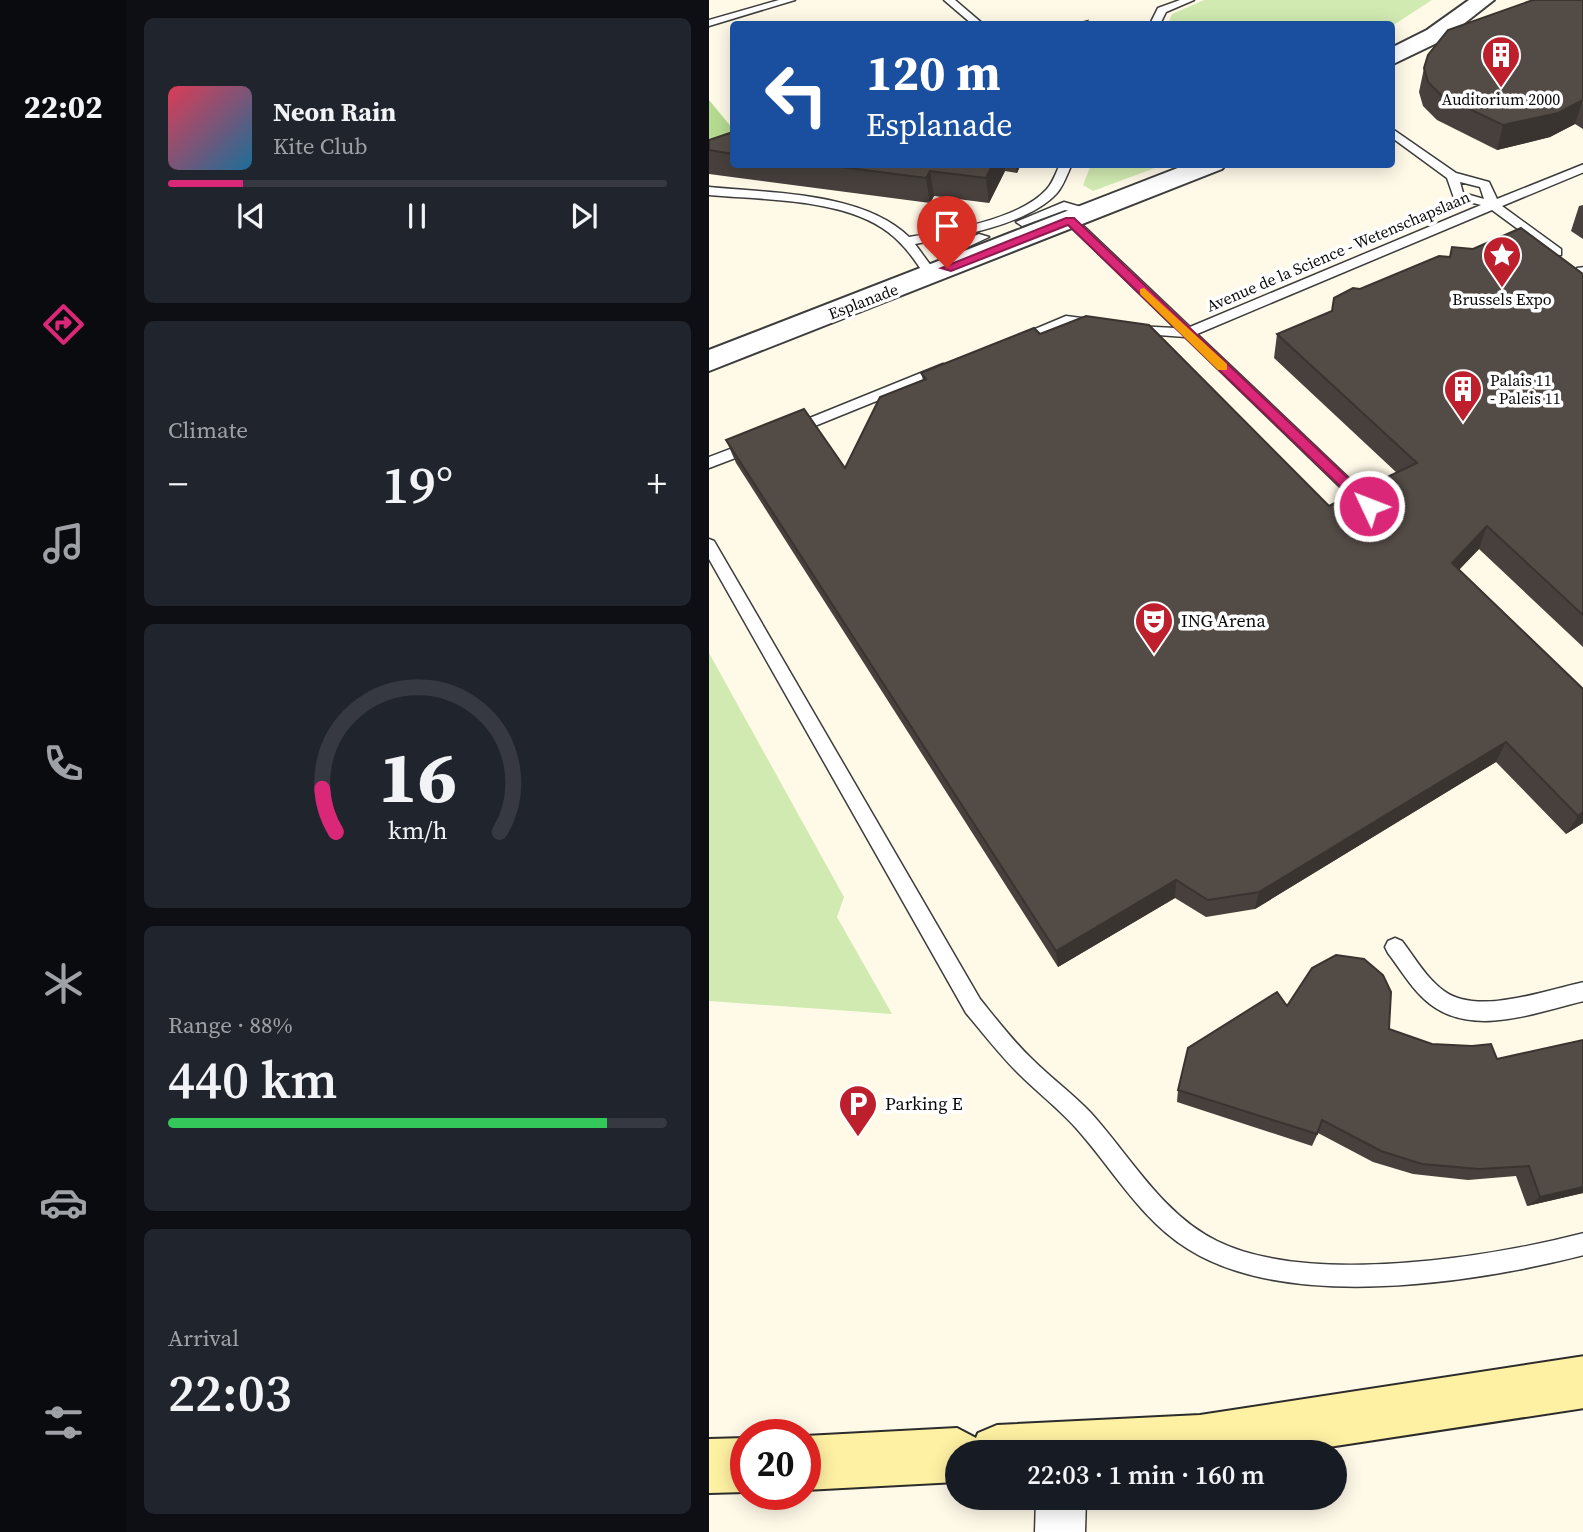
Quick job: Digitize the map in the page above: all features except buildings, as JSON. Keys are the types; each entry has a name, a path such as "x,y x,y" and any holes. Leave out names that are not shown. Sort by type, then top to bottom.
{"main road":[{"path":"1200,1440 1583,1382"},
{"path":"821,1463 945,1456"},
{"path":"709,1466 730,1465"}],"street":[{"path":"1395,56 1435,35 1483,0"},
{"name":"Esplanade","path":"709,361 1203,168"},
{"path":"1060,1532 1061,1510"}],"lane":[{"path":"709,23 790,0"},
{"path":"949,0 974,21"},
{"path":"1156,21 1162,10 1189,0"},
{"path":"1395,134 1452,176 1458,195 1493,205 1557,252"},
{"name":"Avenue de la Science - Wetenschapslaan","path":"1002,345 1066,320 1170,334 1187,333 1583,167"},
{"path":"907,241 956,234 1033,205 1055,189 1064,168"},
{"path":"709,191 845,210 878,220 907,241 939,271"},
{"path":"1081,216 1187,333 1369,506"},
{"path":"709,463 951,366"},
{"path":"709,545 973,1006 1019,1060 1082,1119 1179,1230 1212,1251 1245,1262 1298,1271 1346,1273 1390,1273 1513,1262 1583,1244"},
{"path":"1395,947 1436,998 1454,1010 1477,1014 1583,990"}],"green space":[{"path":"1204,0 1432,0 1395,24 1395,21 1169,21 1172,14"},
{"path":"709,100 730,125 730,135 709,148"},
{"path":"1089,168 1155,168 1093,191 1083,185"},
{"path":"709,653 844,897 837,917 892,1014 709,1001"}],"slow traffic":[{"path":"1144,291 1223,367"}],"place":[{"name":"Auditorium 2000","path":"1501,89"},
{"name":"Brussels Expo","path":"1502,289"},
{"name":"Palais 11 - Paleis 11","path":"1463,423"},
{"name":"ING Arena","path":"1154,655"},
{"name":"Parking E","path":"858,1138"}],"route":[{"path":"947,268 1070,220 1369,506"}]}
